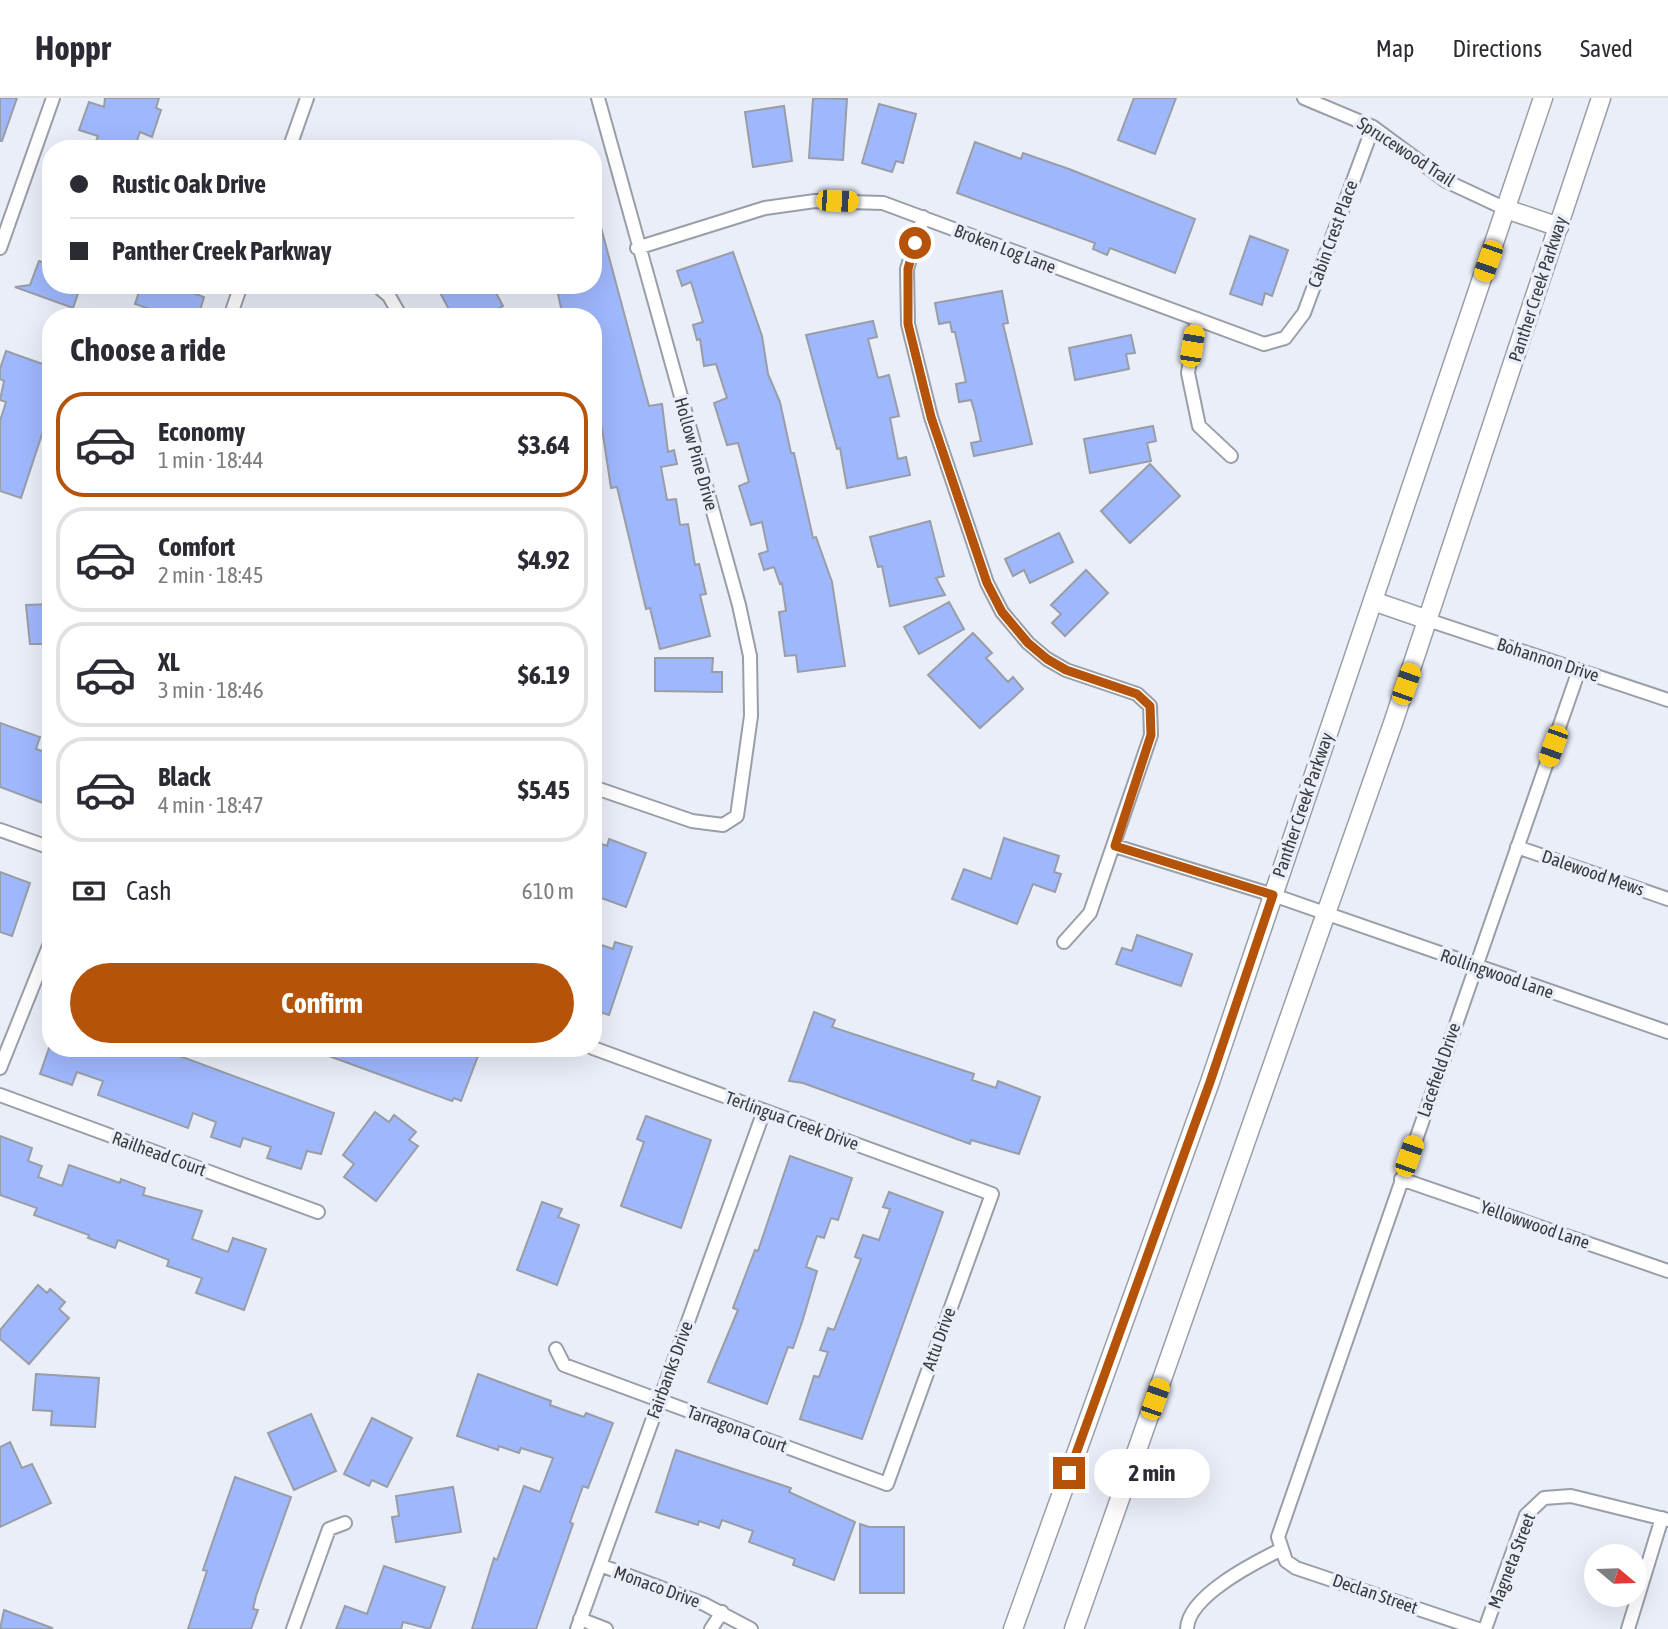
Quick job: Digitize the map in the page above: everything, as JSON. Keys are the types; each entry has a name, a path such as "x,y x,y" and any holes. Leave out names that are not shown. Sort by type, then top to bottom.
{"main road":[{"name":"Panther Creek Parkway","path":"1013,1629 1210,1082 1543,98"},
{"name":"Panther Creek Parkway","path":"1074,1629 1428,620 1601,98"},
{"path":"1506,209 1559,227"},
{"path":"1373,601 1428,620"}],"street":[{"path":"0,248 53,98"},
{"path":"292,140 307,98"},
{"name":"Hollow Pine Drive","path":"598,98 739,605 750,656 751,716 737,816 723,825 692,821 602,790"},
{"name":"Sprucewood Trail","path":"1304,98 1373,127 1446,181 1506,209"},
{"name":"Cabin Crest Place","path":"1285,338 1304,313 1373,127"},
{"name":"Broken Log Lane","path":"638,248 765,208 814,201 883,203 1264,344 1285,338"},
{"path":"923,217 908,269 908,324 931,417 987,583 1002,612 1028,643 1047,659 1066,670 1137,694 1150,706 1151,735 1115,846 1090,913 1063,942"},
{"path":"1196,319 1188,373 1199,426 1231,456"},
{"name":"Bohannon Drive","path":"1428,620 1668,700"},
{"name":"Lacefield Drive","path":"1280,1550 1280,1524 1579,670"},
{"path":"0,830 42,845"},
{"name":"Rollingwood Lane","path":"1115,846 1273,895 1668,1032"},
{"name":"Dalewood Mews","path":"1517,847 1668,899"},
{"path":"0,1068 42,963"},
{"name":"Terlingua Creek Drive","path":"602,1051 992,1194"},
{"name":"Railhead Court","path":"0,1095 317,1212"},
{"name":"Fairbanks Drive","path":"578,1624 764,1111"},
{"name":"Yellowwood Lane","path":"1401,1179 1668,1271"},
{"name":"Attu Drive","path":"887,1484 992,1194"},
{"name":"Tarragona Court","path":"556,1349 564,1365 887,1484"},
{"name":"Magneta Street","path":"1485,1629 1526,1515 1544,1498 1571,1496 1665,1519"},
{"path":"1628,1629 1665,1519"},
{"path":"293,1629 329,1530 345,1523"},
{"path":"1187,1629 1191,1614 1228,1579 1280,1550"},
{"name":"Declan Street","path":"1280,1550 1286,1561 1296,1568 1478,1629"},
{"name":"Monaco Drive","path":"600,1565 722,1612 751,1629"},
{"path":"711,1629 722,1612"},
{"path":"578,1624 606,1629"}],"building":[{"path":"0,98 17,98 2,141 0,141"},
{"path":"105,98 159,98 156,108 161,110 152,137 140,132 137,140 96,140 98,136 79,130 89,102 104,107"},
{"path":"813,98 847,99 843,160 809,158"},
{"path":"1134,98 1176,98 1155,154 1118,140"},
{"path":"879,104 916,114 903,163 896,161 892,172 862,163"},
{"path":"784,106 792,161 753,167 745,112"},
{"path":"975,142 1021,159 1023,153 1069,169 1195,219 1175,273 1110,248 1107,255 1093,249 1095,243 957,193"},
{"path":"602,231 649,406 662,404 668,452 674,450 677,464 661,467 667,500 676,499 680,525 688,524 695,565 699,564 706,594 700,595 710,636 660,649 650,608 646,609 617,487 611,488 602,428 602,308 561,308 558,294 602,294"},
{"path":"1250,236 1288,250 1272,296 1265,293 1262,305 1230,294"},
{"path":"733,252 762,336 768,374 780,402 791,453 794,453 813,538 816,537 832,582 845,666 798,672 796,655 785,656 779,612 786,611 782,583 780,584 774,567 764,570 759,554 768,551 762,522 751,525 739,486 749,482 738,443 727,445 714,403 727,398 716,364 704,366 700,339 697,340 693,325 703,322 691,282 682,286 677,271"},
{"path":"39,261 42,262 42,294 78,294 73,308 15,287 30,285"},
{"path":"1002,291 1008,323 1003,324 1032,444 974,456 971,443 981,441 971,400 959,402 956,384 966,382 955,332 952,332 950,322 939,324 935,303"},
{"path":"138,294 196,294 204,297 201,308 146,308 135,304"},
{"path":"441,294 497,294 503,306 499,308 448,308"},
{"path":"873,321 877,337 868,339 878,378 889,375 899,416 890,418 898,459 906,457 910,475 847,488 840,448 837,449 806,335"},
{"path":"1131,335 1135,353 1126,354 1129,369 1075,380 1069,348"},
{"path":"6,351 42,364 42,434 21,498 0,491 0,421 6,402 0,400 4,381 0,379"},
{"path":"1153,426 1156,441 1147,443 1151,461 1090,473 1084,439"},
{"path":"1150,464 1180,496 1130,543 1101,511"},
{"path":"930,521 944,576 936,578 945,595 890,606 882,566 878,567 870,537"},
{"path":"1059,533 1073,562 1030,583 1024,570 1013,576 1005,559"},
{"path":"1086,570 1108,593 1065,636 1052,623 1061,614 1051,605"},
{"path":"949,602 964,629 919,654 904,627"},
{"path":"42,604 42,644 30,644 26,605"},
{"path":"973,633 992,653 986,658 1008,682 1013,677 1023,689 980,728 928,675"},
{"path":"655,658 713,658 712,672 722,672 722,692 655,691"},
{"path":"0,723 40,737 36,749 42,751 42,803 0,787"},
{"path":"1004,838 1059,856 1054,872 1061,874 1055,892 1033,884 1017,924 952,899 964,869 991,879"},
{"path":"609,839 646,853 626,907 602,898 602,844 607,846"},
{"path":"0,872 30,883 12,936 0,932"},
{"path":"1137,935 1192,954 1181,986 1116,964 1122,948 1132,951"},
{"path":"615,942 632,947 609,1015 602,1013 602,945 613,949"},
{"path":"814,1012 835,1020 832,1027 974,1074 972,1080 996,1088 998,1081 1040,1097 1019,1154 971,1140 970,1144 803,1083 789,1081"},
{"path":"46,1057 182,1057 334,1113 321,1154 307,1151 301,1169 267,1158 271,1147 243,1138 240,1147 211,1137 216,1122 193,1113 188,1128 98,1095 103,1081 77,1072 72,1085 40,1074"},
{"path":"332,1057 478,1057 461,1101 454,1098 452,1101"},
{"path":"375,1112 389,1122 394,1115 416,1132 409,1140 418,1146 376,1201 344,1177 354,1164 343,1155"},
{"path":"646,1116 711,1140 681,1228 621,1206 644,1142 637,1139"},
{"path":"0,1136 32,1148 28,1161 42,1166 38,1177 62,1186 69,1165 120,1183 121,1179 145,1188 143,1195 202,1211 192,1239 228,1252 233,1238 266,1249 244,1310 196,1293 202,1278 167,1266 169,1260 118,1240 115,1248 88,1238 89,1235 34,1215 37,1208 0,1195"},
{"path":"790,1156 852,1178 838,1220 831,1218 824,1238 817,1236 806,1267 817,1271 803,1319 793,1348 788,1347 767,1404 708,1382 738,1310 733,1308 755,1250 758,1251"},
{"path":"889,1192 943,1212 862,1439 800,1419 814,1376 819,1377 828,1352 820,1350 828,1328 834,1330 861,1259 855,1257 863,1235 879,1240 890,1209 883,1207"},
{"path":"542,1202 562,1209 558,1217 579,1225 557,1285 517,1270"},
{"path":"38,1285 47,1293 50,1289 65,1302 59,1309 69,1318 29,1364 0,1339 0,1330"},
{"path":"36,1374 99,1378 95,1427 51,1425 52,1411 33,1410"},
{"path":"478,1374 551,1401 550,1405 584,1417 586,1413 613,1423 588,1488 583,1486 570,1522 573,1524 536,1629 472,1629 494,1558 497,1560 524,1486 540,1492 553,1458 521,1448 519,1453 499,1446 498,1450 457,1436"},
{"path":"311,1414 336,1471 294,1490 268,1433"},
{"path":"372,1418 412,1438 387,1487 372,1480 369,1486 344,1474"},
{"path":"10,1442 22,1468 32,1464 51,1503 0,1527 0,1447"},
{"path":"676,1450 791,1488 789,1492 855,1522 834,1580 793,1565 795,1559 749,1542 753,1531 722,1520 719,1528 699,1521 698,1525 656,1512"},
{"path":"235,1477 291,1497 256,1596 253,1609 258,1610 251,1629 188,1629 207,1571 203,1570"},
{"path":"453,1487 461,1532 396,1542 392,1517 399,1516 396,1496"},
{"path":"860,1524 869,1527 904,1527 904,1593 860,1593"},
{"path":"384,1566 445,1587 430,1629 403,1622 401,1629 336,1629 345,1606 367,1614"},
{"path":"4,1610 52,1628 0,1629"}],"route":[{"path":"915,243 908,269 908,324 931,417 987,583 1002,612 1028,643 1047,659 1066,670 1137,694 1150,706 1153,721 1151,735 1115,846 1273,895 1210,1082 1069,1473"}]}
